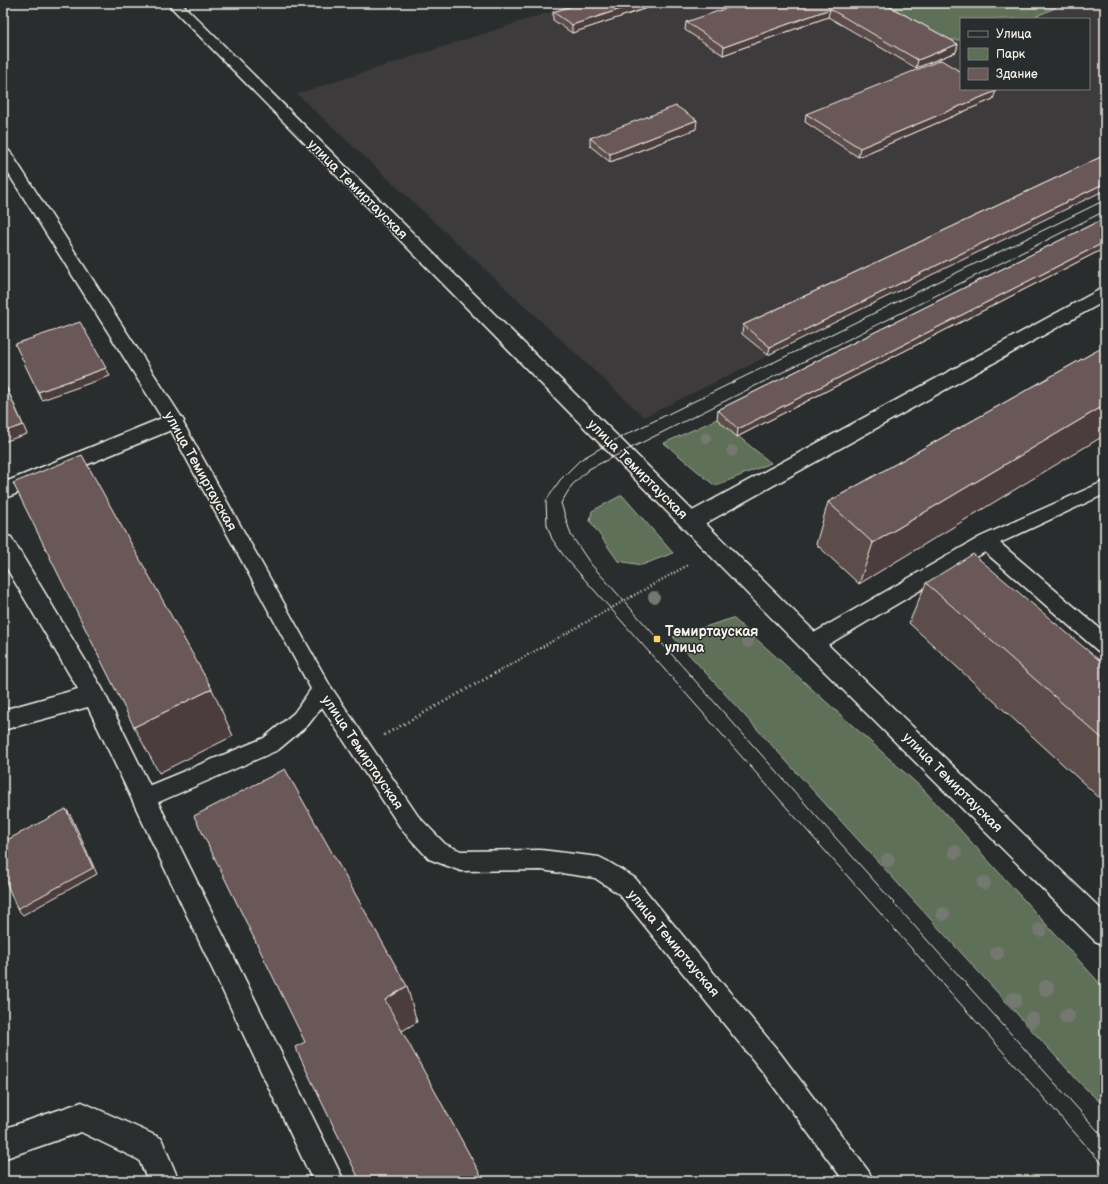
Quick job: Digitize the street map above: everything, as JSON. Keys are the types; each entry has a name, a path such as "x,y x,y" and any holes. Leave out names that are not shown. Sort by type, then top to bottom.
{"street":[{"name":"улица Темиртауская","path":"174,3 812,644 1105,932"},
{"name":"улица Темиртауская","path":"3,154 174,421"},
{"path":"690,522 1105,294"},
{"path":"3,492 174,421"},
{"path":"3,543 94,695 329,1181"},
{"path":"3,720 94,695"},
{"path":"3,1144 82,1118 150,1149 164,1181"}],"lane":[{"name":"улица Темиртауская","path":"174,421 322,690 410,823 437,852 461,861 541,860 599,868 627,886 771,1062 860,1181"},
{"path":"812,644 986,542 1105,487"},
{"path":"986,542 1105,645"},
{"path":"144,798 271,744 301,719 322,690"}],"path":[{"path":"360,748 688,565"}],"shaded area":[{"path":"578,3 1105,3 1105,190 644,417 297,94"}],"green space":[{"path":"867,3 1057,3 1055,8 1032,18 960,18 960,40 948,40"},
{"path":"717,419 771,463 715,486 664,443"},
{"path":"622,495 673,553 642,565 618,561 590,521 592,511"},
{"path":"733,618 923,789 1105,989 1105,1107 1080,1083 673,637"}],"building":[{"path":"581,3 639,3 572,25 553,12"},
{"path":"742,3 883,3 958,44 918,60 830,9 724,47 686,22"},
{"path":"941,60 960,71 960,90 996,91 860,148 806,114"},
{"path":"676,106 697,120 610,154 590,138"},
{"path":"1105,155 1105,183 770,347 743,325"},
{"path":"1105,218 1105,242 738,429 718,410"},
{"path":"80,322 106,368 38,392 15,344"},
{"path":"1105,346 1105,405 873,543 828,502"},
{"path":"3,380 23,425 3,432"},
{"path":"82,455 212,689 134,727 13,483"},
{"path":"973,554 1105,665 1105,741 926,583"},
{"path":"285,769 407,986 385,1000 484,1181 360,1181 295,1047 305,1042 194,816"},
{"path":"66,809 93,868 17,909 3,874 3,842"}],"tram line":[{"path":"1105,200 611,442 580,460 560,480 546,501 547,525 552,539 564,556 1105,1167"},
{"path":"1105,211 589,469 572,485 561,503 571,535 590,563 1105,1139"}],"place":[{"name":"Темиртауская улица","path":"657,639"}]}
